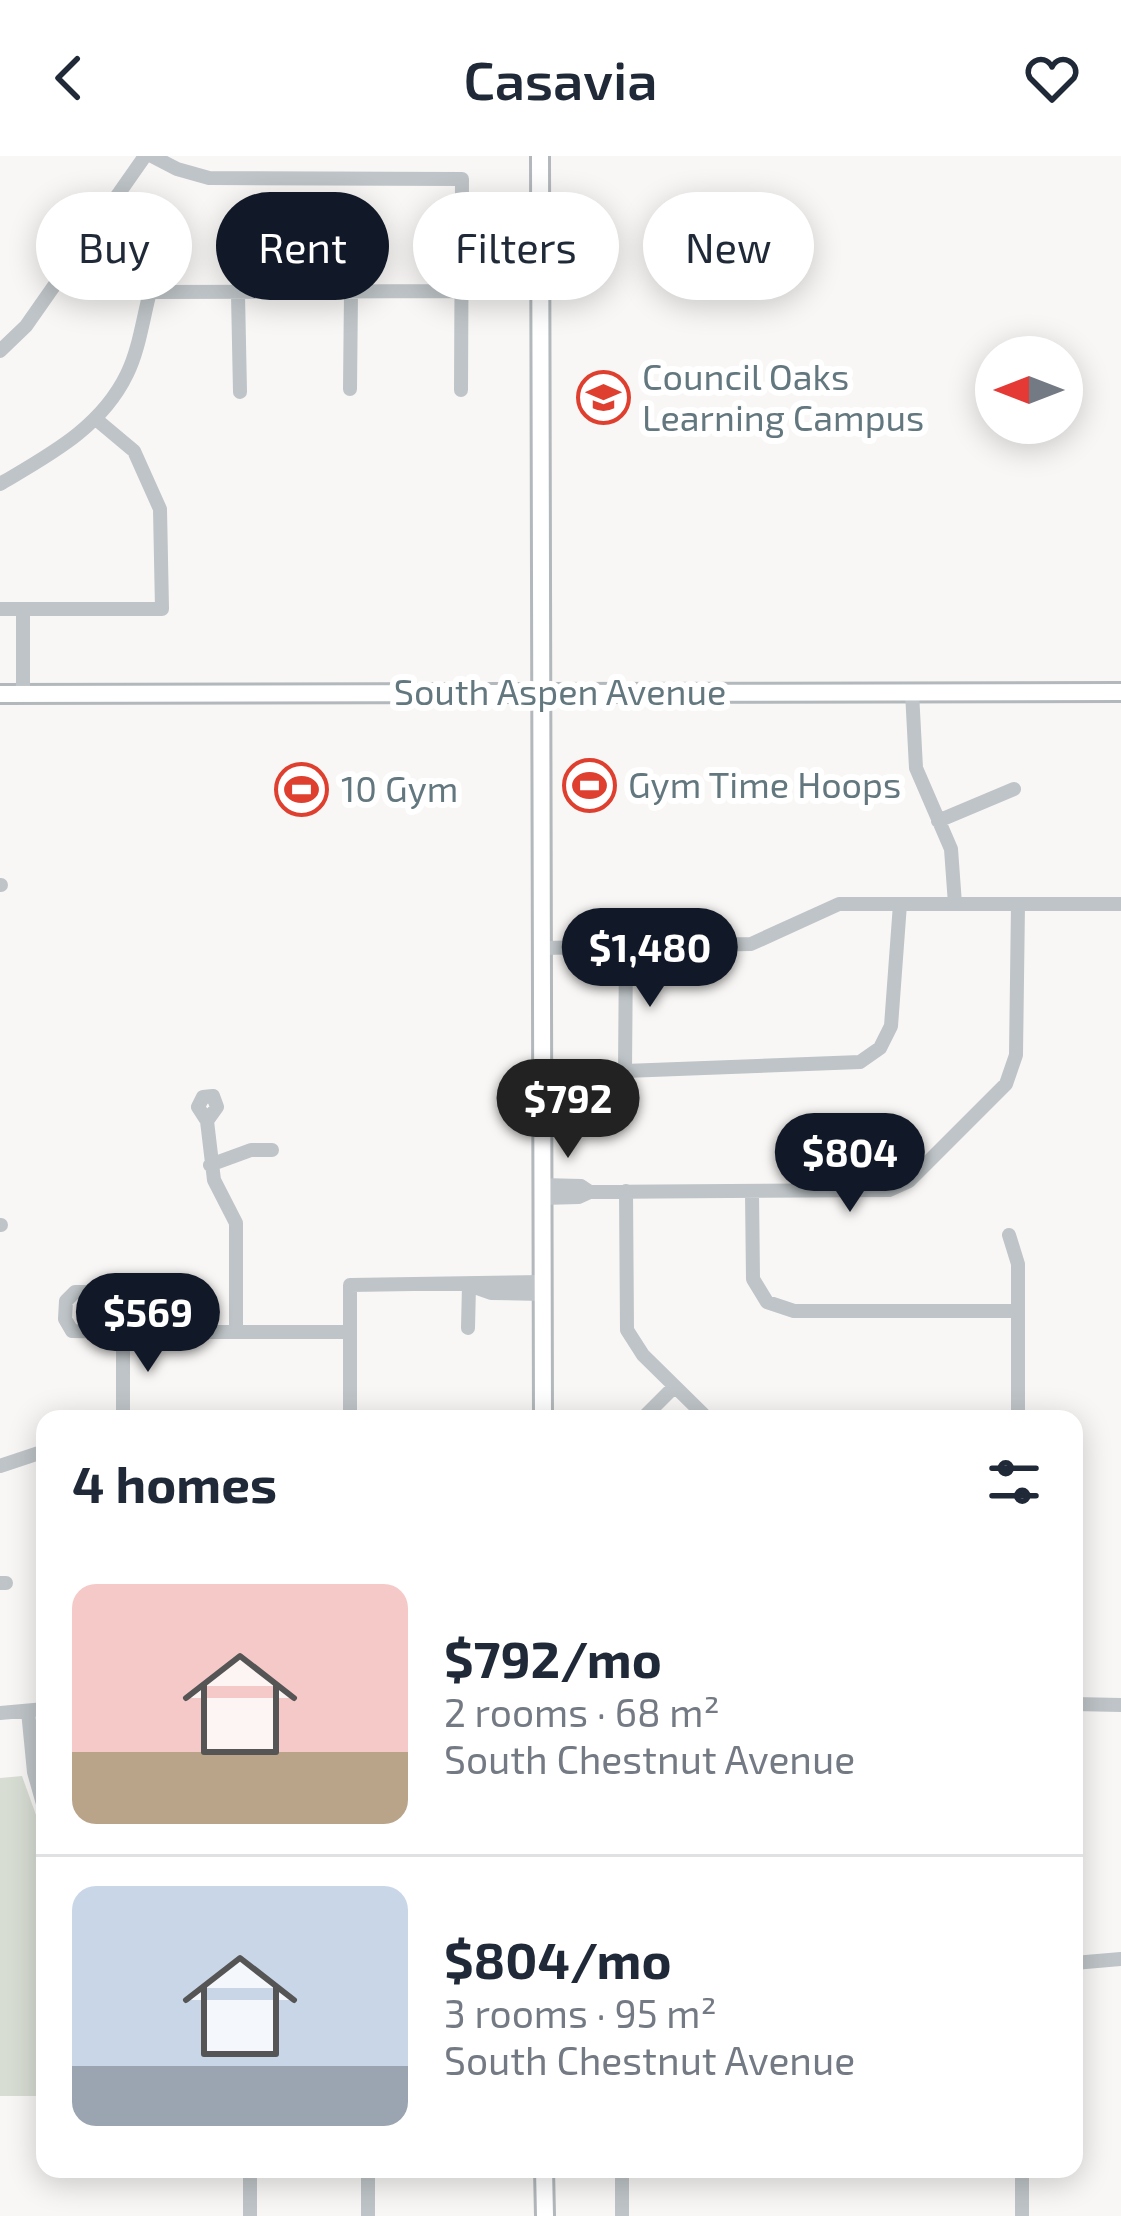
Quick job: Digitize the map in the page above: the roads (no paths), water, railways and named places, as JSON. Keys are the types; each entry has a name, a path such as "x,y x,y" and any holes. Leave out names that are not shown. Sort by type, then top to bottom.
{"main road":[{"path":"540,156 540,192"},
{"path":"540,300 543,1410"},
{"name":"South Aspen Avenue","path":"0,694 1121,692"},
{"path":"544,2178 544,2216"}],"street":[{"path":"122,192 149,156 209,178 462,179 462,192"},
{"path":"0,351 44,300"},
{"path":"0,484 97,420 128,373 148,300"},
{"path":"238,300 240,392"},
{"path":"350,389 351,300"},
{"path":"461,300 461,390"},
{"path":"0,609 162,609 160,509 134,451 97,420"},
{"path":"23,609 23,694"},
{"path":"912,692 916,768 951,849 955,904"},
{"path":"938,821 1014,789"},
{"path":"542,949 751,944 839,904 1121,904"},
{"path":"626,948 625,1071 860,1062 880,1048 891,1026 900,904"},
{"path":"542,1191 579,1197 626,1191 889,1190 909,1180 1006,1084 1016,1055 1018,904"},
{"path":"207,1121 210,1165 236,1223 236,1331"},
{"path":"210,1165 251,1150 272,1150"},
{"path":"626,1191 627,1330 643,1355 698,1410"},
{"path":"752,1192 753,1279 767,1302 794,1311 1018,1311"},
{"path":"1009,1235 1018,1264 1018,1410"},
{"path":"350,1410 350,1285 469,1285 491,1293 542,1288"},
{"path":"468,1328 469,1285"},
{"path":"123,1410 123,1332 120,1296 113,1292 69,1295 65,1319 72,1331 123,1332 350,1332"},
{"path":"651,1410 674,1387"},
{"path":"0,1466 36,1454"},
{"path":"1083,1704 1121,1705"},
{"path":"0,1713 36,1710"},
{"path":"28,1711 36,1779"},
{"path":"1083,1962 1121,1959"},
{"path":"250,2178 250,2216"},
{"path":"368,2178 368,2216"},
{"path":"622,2178 622,2216"},
{"path":"1022,2178 1022,2216"}],"place":[{"name":"Council Oaks Learning Campus","path":"603,398"},
{"name":"Gym Time Hoops","path":"589,785"},
{"name":"10 Gym","path":"302,789"}]}
